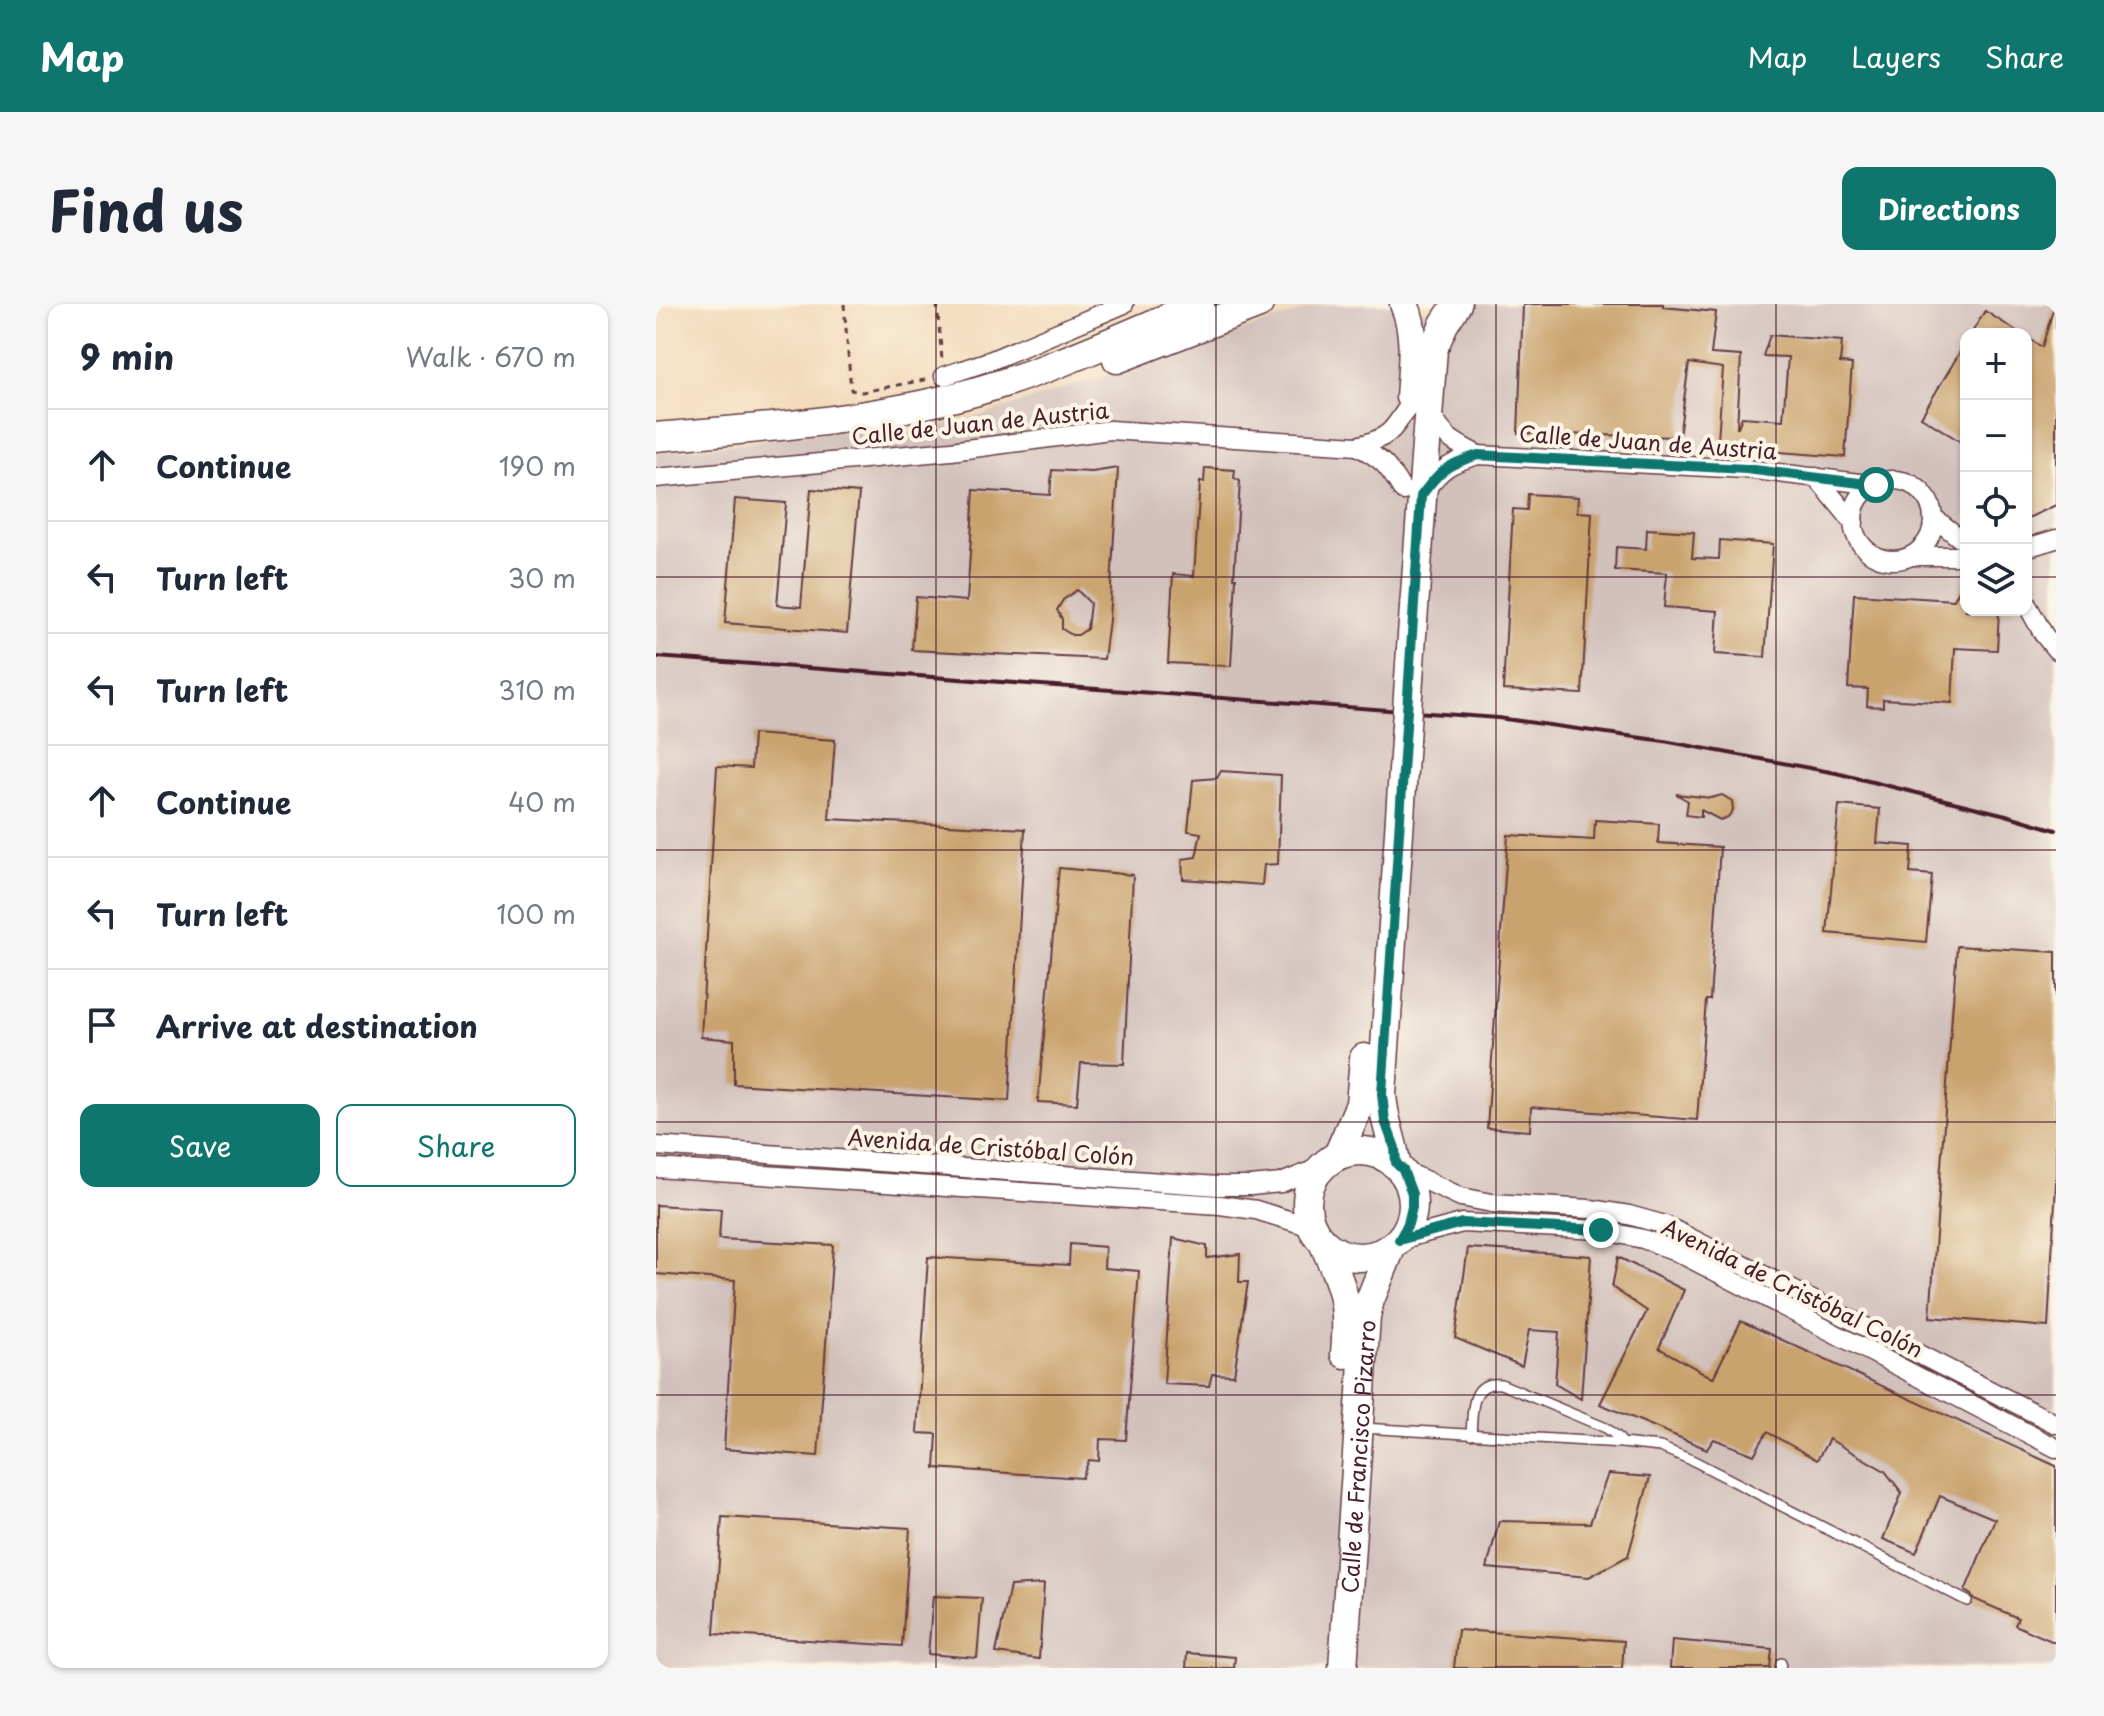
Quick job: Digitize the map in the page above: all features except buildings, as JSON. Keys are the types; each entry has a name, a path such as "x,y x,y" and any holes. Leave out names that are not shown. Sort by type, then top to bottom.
{"main road":[{"path":"887,412 930,392 1022,362 1157,304"},
{"path":"656,437 836,420 974,392 1039,371 1200,304"},
{"path":"731,431 791,438 884,427 952,413 1062,381 1259,304"},
{"path":"1396,739 1362,1093 1357,1115 1309,1193 1308,1209 1318,1237 1338,1255 1354,1258 1368,1258 1395,1244 1408,1224 1412,1207 1412,1194 1385,1121 1382,1094 1396,739 1418,406 1410,326 1404,304"},
{"path":"1418,406 1433,349 1457,304"},
{"path":"1329,1161 1351,1151 1366,1152 1381,1155 1400,1167"},
{"name":"Calle de Francisco Pizarro","path":"1318,1237 1344,1291 1347,1331 1324,1668"},
{"name":"Calle de Francisco Pizarro","path":"1343,1668 1366,1316 1395,1244"}],"street":[{"path":"944,376 992,360 1124,304"},
{"path":"1357,446 1378,441 1418,406 1445,436 1478,455"},
{"name":"Calle de Juan de Austria","path":"656,478 951,451 1110,430 1357,446"},
{"path":"1357,446 1377,456 1412,493 1456,462 1478,455"},
{"name":"Calle de Juan de Austria","path":"1478,455 1746,469 1876,485"},
{"path":"1816,477 1854,523"},
{"path":"1911,556 1924,547 1931,533 1933,517 1929,502 1920,490 1906,482 1891,480 1876,485 1863,494 1856,508 1854,523 1858,538 1867,551 1881,559 1896,560 1911,556 1960,556"},
{"path":"1933,517 1960,538"},
{"path":"2032,546 2056,539"},
{"path":"2032,614 2056,650"},
{"name":"Avenida de Cristóbal Colón","path":"656,1146 1218,1186 1281,1183 1329,1161"},
{"name":"Avenida de Cristóbal Colón","path":"1400,1167 1461,1197 1492,1203 1590,1209 1665,1225 2056,1424"},
{"name":"Avenida de Cristóbal Colón","path":"656,1168 1220,1205 1256,1210 1318,1237"},
{"name":"Avenida de Cristóbal Colón","path":"1395,1244 1462,1223 1601,1230 1643,1239 1673,1250 2056,1448"}],"lane":[{"path":"1471,1435 1474,1401 1480,1389 1491,1383 1501,1384 1606,1428 1622,1443"},
{"path":"1359,1428 1660,1447 1694,1461 1967,1601"}],"path":[{"path":"844,304 851,390 862,392 944,376 937,304"}],"shaded area":[{"path":"1323,304 1405,304 1424,311 1444,304 2056,304 2056,1668 656,1668 656,453 832,431 920,431 990,413"}],"railway":[{"path":"656,657 1498,718 1664,741 1836,773 2056,830"}],"route":[{"path":"1601,1230 1462,1223 1399,1240 1408,1224 1412,1194 1409,1181 1396,1163 1395,1148 1382,1108 1382,1094 1421,496 1439,472 1478,455 1746,469 1876,485"}]}
